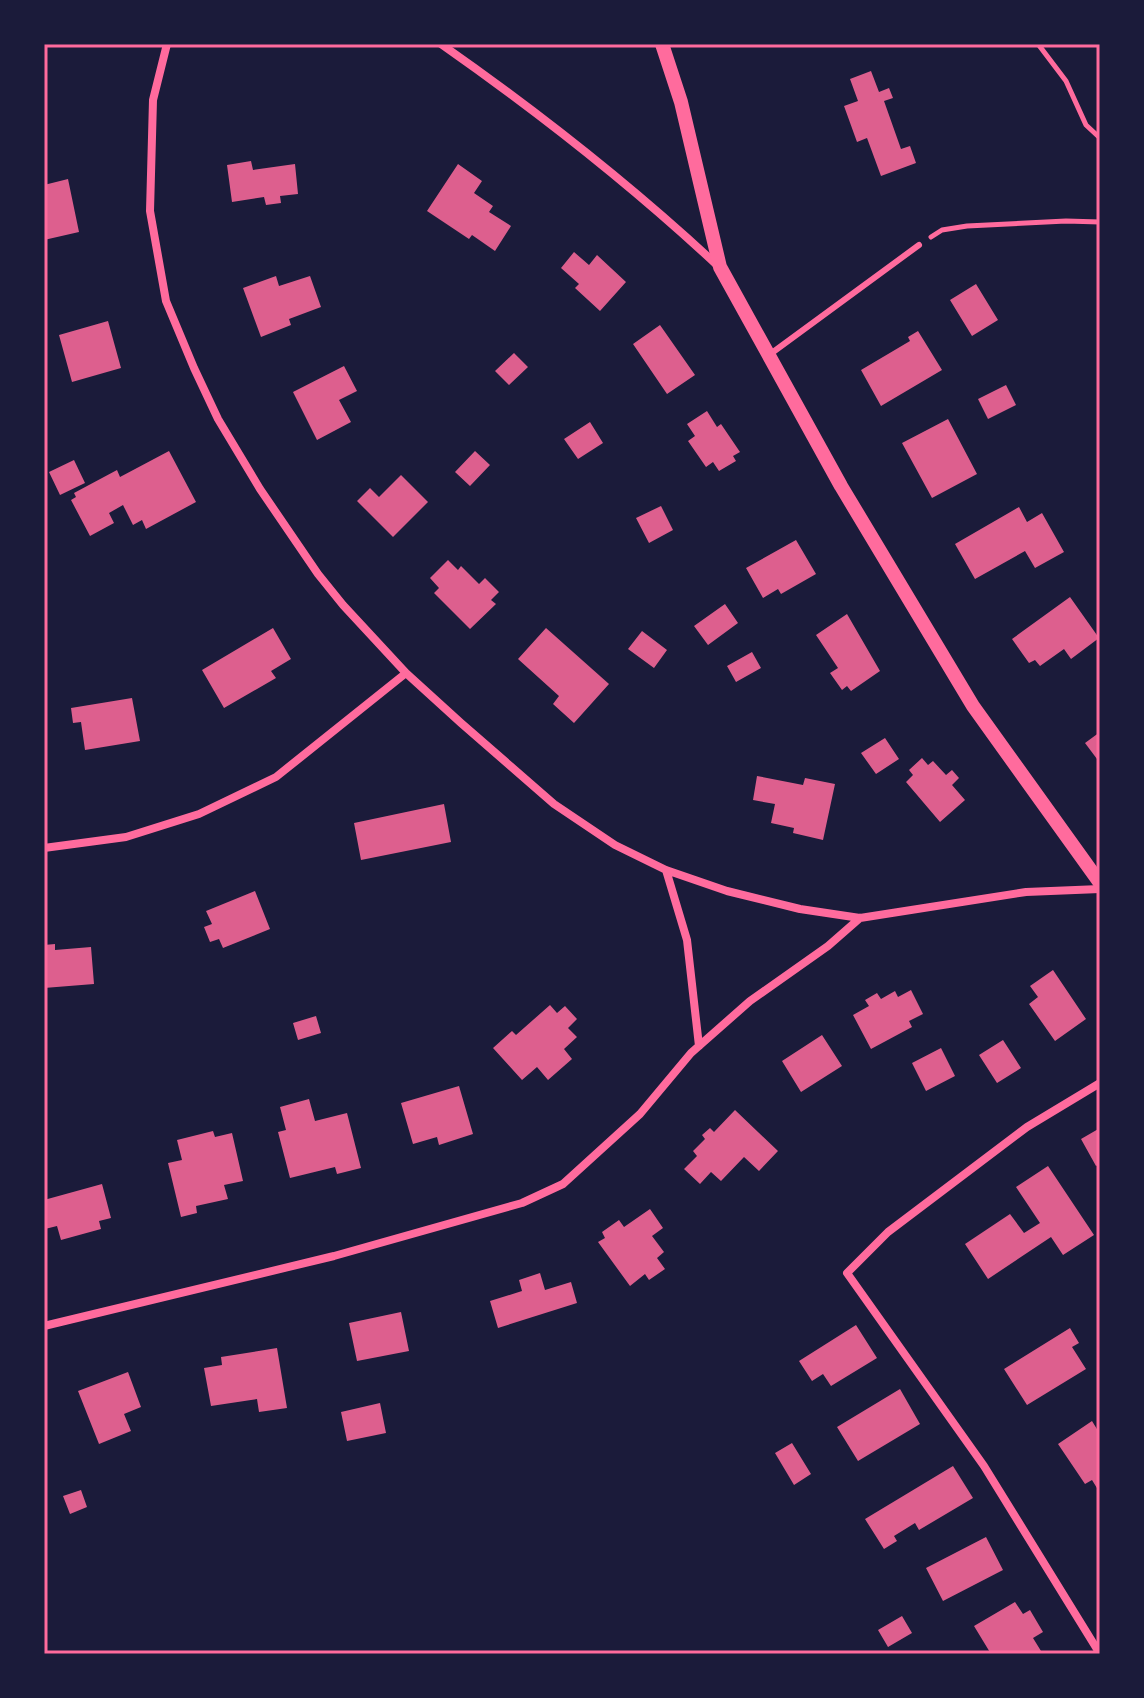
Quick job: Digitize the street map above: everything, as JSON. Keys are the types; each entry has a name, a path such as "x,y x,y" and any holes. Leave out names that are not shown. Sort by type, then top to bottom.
{"street":[{"path":"167,44 153,100 150,211 166,301 218,419 260,489 326,584 406,673 554,804 615,845 666,870 727,891 800,909 860,918 1026,892 1100,889"},
{"path":"441,44 576,143 666,217 720,267"},
{"path":"662,44 681,102 720,267 841,486 973,706 1100,883"},
{"path":"44,848 126,837 199,814 276,777 406,673"},
{"path":"666,870 687,940 699,1046"},
{"path":"44,1326 334,1256 522,1203 563,1184 640,1114 691,1053 750,1001 828,946 860,918"},
{"path":"1100,1083 1001,1146 888,1232 847,1273 984,1466 1100,1654"}],"lane":[{"path":"769,355 919,245"}],"path":[{"path":"1038,44 1066,81 1086,125 1100,138"},
{"path":"919,245 942,230 967,226 1100,222"}],"building":[{"path":"871,71 879,92 889,88 893,98 884,101 901,149 910,146 916,163 881,176 867,138 857,142 844,106 858,101 850,79"},
{"path":"251,161 253,170 295,164 298,194 280,196 281,203 266,205 264,197 232,202 227,165"},
{"path":"458,164 482,181 474,193 493,206 489,212 511,226 495,251 472,235 469,239 427,211"},
{"path":"68,179 79,232 44,240 44,185"},
{"path":"574,252 589,265 597,255 626,282 600,311 575,288 579,284 561,268"},
{"path":"276,276 279,286 310,276 321,307 289,319 291,325 261,337 243,288"},
{"path":"976,284 998,320 972,336 950,300"},
{"path":"108,321 121,368 72,382 59,335"},
{"path":"660,325 695,375 667,394 633,344"},
{"path":"918,331 942,370 881,406 861,370 910,341 908,337"},
{"path":"514,353 528,367 509,385 495,371"},
{"path":"344,366 357,391 339,400 351,422 317,440 293,392"},
{"path":"1006,385 1016,405 988,419 978,399"},
{"path":"707,411 717,427 721,424 740,452 733,456 736,461 719,471 713,462 706,467 688,441 695,436 687,424"},
{"path":"948,419 977,474 932,498 902,443"},
{"path":"590,422 603,443 578,459 564,439"},
{"path":"169,451 196,502 146,529 142,520 133,525 123,505 109,513 114,523 90,536 71,500 76,497 74,493 117,470 120,477"},
{"path":"475,451 490,465 470,486 455,472"},
{"path":"74,460 85,483 60,495 49,472"},
{"path":"401,475 428,502 393,537 357,501 370,488 379,497"},
{"path":"661,506 673,530 649,543 636,518"},
{"path":"1019,507 1027,522 1042,513 1064,552 1035,568 1025,551 975,579 955,544"},
{"path":"796,540 816,574 781,594 778,589 763,598 746,568"},
{"path":"448,560 458,570 461,566 479,584 485,578 499,592 491,600 496,604 470,629 434,593 439,588 430,578"},
{"path":"1070,597 1099,638 1071,659 1064,649 1040,666 1035,660 1029,663 1012,639"},
{"path":"725,604 738,623 708,645 694,626"},
{"path":"847,614 880,671 851,691 847,686 842,690 830,673 838,668 816,635"},
{"path":"273,628 291,659 271,671 276,678 224,708 202,670"},
{"path":"546,628 609,684 574,723 553,704 559,696 518,659"},
{"path":"642,631 667,650 654,668 628,649"},
{"path":"752,652 761,668 736,682 727,666"},
{"path":"132,698 140,741 85,750 81,722 73,723 71,708"},
{"path":"1100,732 1100,763 1085,743"},
{"path":"885,738 899,759 876,774 861,753"},
{"path":"922,758 928,765 933,761 946,775 952,770 959,778 952,785 965,800 940,822 906,782 913,775 909,770"},
{"path":"757,776 803,785 805,778 835,784 823,840 793,833 794,828 771,823 775,804 753,800"},
{"path":"444,804 451,842 361,860 354,823"},
{"path":"255,891 270,929 223,948 219,939 210,942 204,927 212,924 206,911"},
{"path":"55,944 55,950 91,947 94,984 44,988 44,945"},
{"path":"1053,970 1086,1019 1055,1041 1029,1004 1038,997 1030,986"},
{"path":"911,990 923,1014 909,1021 912,1027 871,1049 853,1015 869,1006 865,1000 877,993 881,999 895,991 898,997"},
{"path":"550,1005 557,1013 565,1006 577,1019 568,1028 577,1037 564,1049 572,1059 548,1080 537,1067 522,1080 493,1048 512,1031 516,1035"},
{"path":"316,1016 321,1033 298,1040 293,1023"},
{"path":"822,1035 842,1066 801,1092 782,1061"},
{"path":"1003,1040 1021,1068 997,1083 979,1055"},
{"path":"941,1048 955,1076 926,1091 912,1063"},
{"path":"459,1086 473,1134 439,1145 437,1137 413,1144 401,1103"},
{"path":"309,1099 315,1121 347,1113 361,1168 337,1174 335,1167 290,1178 278,1132 286,1130 280,1107"},
{"path":"735,1110 778,1151 759,1171 744,1157 721,1181 711,1172 700,1184 684,1169 697,1156 693,1151 705,1139 702,1135 710,1128 714,1132"},
{"path":"1100,1128 1100,1164 1096,1166 1081,1139"},
{"path":"213,1131 215,1137 232,1133 243,1181 224,1185 228,1199 196,1206 197,1213 181,1217 168,1163 182,1160 177,1140"},
{"path":"1048,1166 1094,1235 1063,1255 1051,1237 988,1279 965,1244 1010,1214 1024,1233 1040,1223 1016,1187"},
{"path":"102,1184 111,1218 99,1221 101,1229 61,1240 57,1226 45,1229 44,1200"},
{"path":"650,1209 663,1228 652,1236 664,1252 657,1258 665,1269 649,1280 645,1274 630,1286 598,1242 605,1238 602,1232 619,1220 624,1227"},
{"path":"540,1273 545,1290 571,1282 577,1303 498,1328 490,1301 522,1291 519,1280"},
{"path":"401,1312 409,1351 357,1361 349,1323"},
{"path":"856,1325 877,1358 831,1386 823,1374 812,1381 799,1361"},
{"path":"1070,1328 1079,1343 1072,1347 1086,1369 1027,1405 1004,1369"},
{"path":"277,1348 287,1408 259,1412 257,1399 211,1406 204,1368 222,1365 221,1357"},
{"path":"128,1372 141,1407 124,1414 131,1431 99,1444 78,1391"},
{"path":"900,1389 920,1424 858,1461 837,1427"},
{"path":"380,1403 386,1433 347,1441 341,1412"},
{"path":"1092,1421 1100,1434 1100,1493 1092,1480 1085,1484 1058,1444"},
{"path":"792,1443 811,1474 794,1485 775,1453"},
{"path":"953,1466 973,1498 919,1530 915,1523 894,1536 897,1541 884,1549 865,1519"},
{"path":"81,1490 87,1507 70,1514 63,1496"},
{"path":"986,1537 1003,1570 943,1601 926,1568"},
{"path":"1015,1602 1023,1614 1030,1610 1043,1632 1033,1638 1041,1651 1037,1654 991,1654 974,1626"},
{"path":"902,1616 912,1633 888,1647 878,1630"}]}
